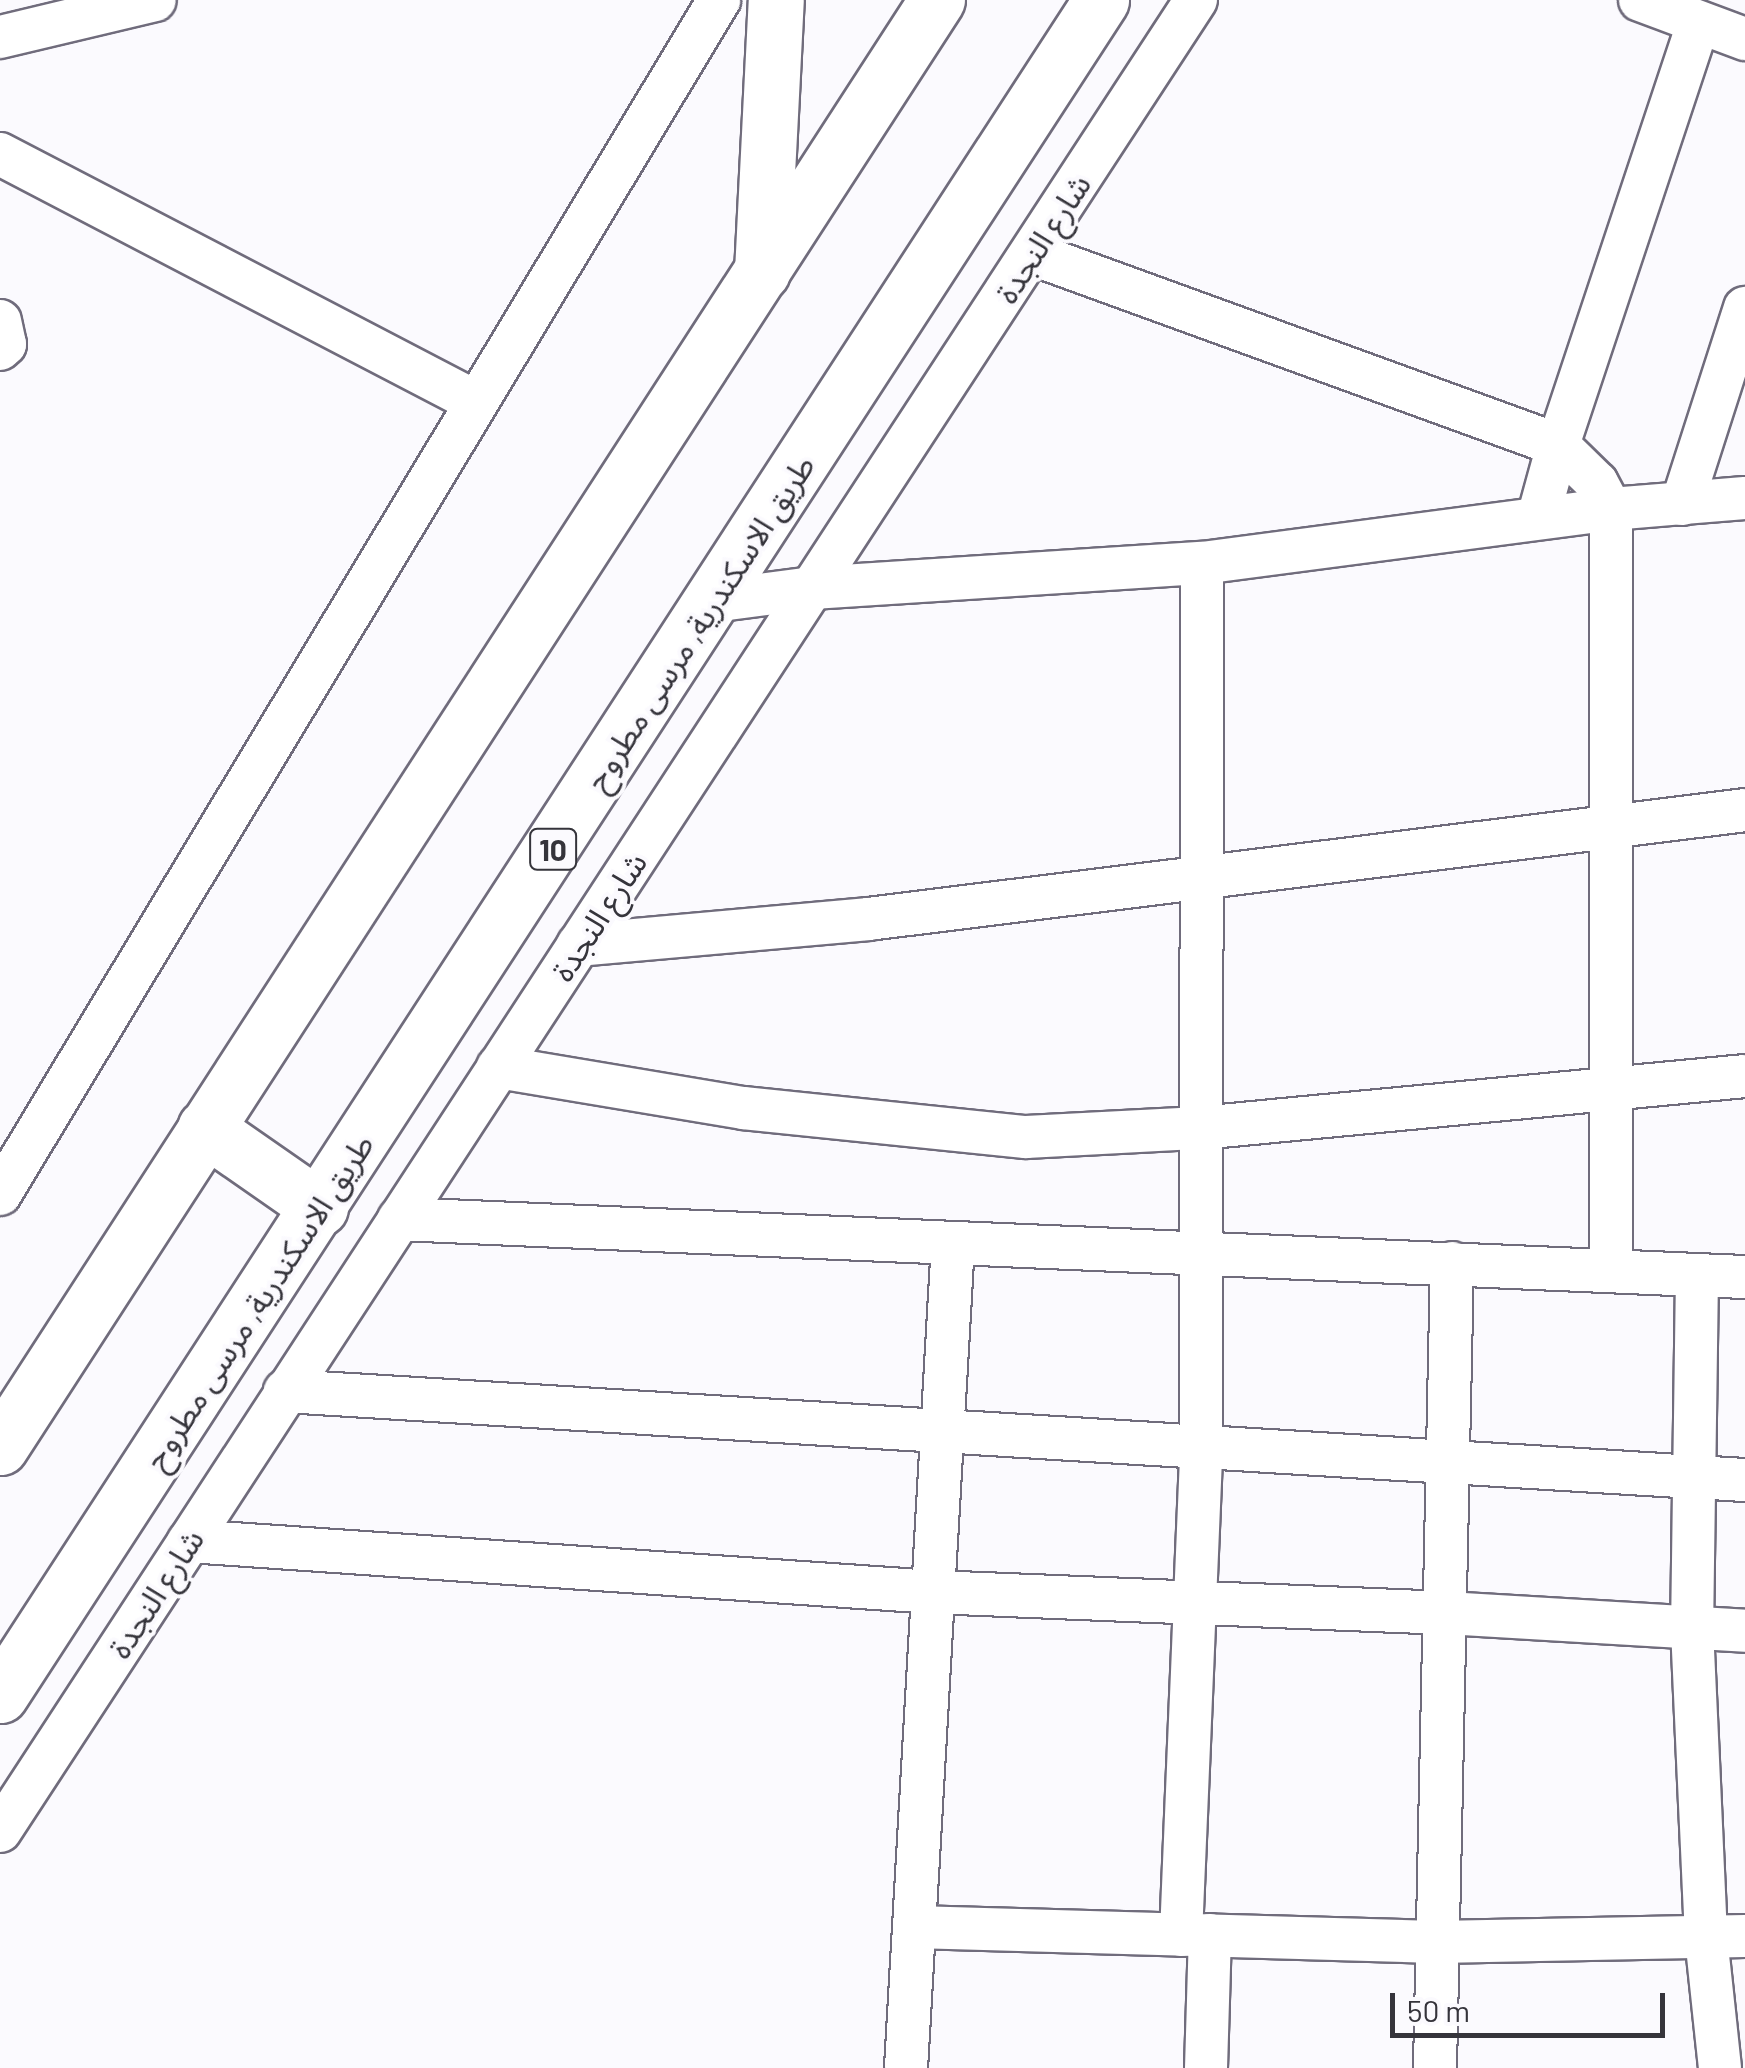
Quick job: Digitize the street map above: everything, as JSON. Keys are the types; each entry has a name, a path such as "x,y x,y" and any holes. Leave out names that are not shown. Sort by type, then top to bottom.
{"main road":[{"path":"762,274 776,0"},
{"path":"0,1448 937,0"},
{"name":"طريق الاسكندرية, مرسى مطروح","path":"0,1694 320,1208 1100,0"},
{"path":"205,1128 320,1208"}],"street":[{"path":"0,37 156,0"},
{"path":"0,1194 719,0"},
{"name":"شارع النجدة","path":"0,1831 1196,0"},
{"path":"1640,0 1745,40"},
{"path":"1538,518 1558,444 1698,23"},
{"path":"0,154 476,402"},
{"path":"1033,254 1558,444 1578,460 1610,509 1611,1271"},
{"path":"1682,504 1745,308"},
{"path":"0,322 6,344 0,349"},
{"path":"713,602 812,588 1202,563 1610,509 1745,498"},
{"path":"1202,563 1201,1449 1194,1602 1196,1935 1206,2068"},
{"path":"578,945 868,919 1745,810"},
{"path":"498,1068 743,1108 1045,1137 1200,1128 1745,1076"},
{"path":"398,1220 1745,1277"},
{"path":"906,2068 953,1244"},
{"path":"1434,2068 1452,1263"},
{"path":"1697,1276 1692,1628 1726,1937 1720,2068"},
{"path":"286,1391 1745,1480"},
{"path":"188,1541 933,1592 1446,1613 1745,1631"},
{"path":"914,1927 1436,1942 1726,1937"}]}
